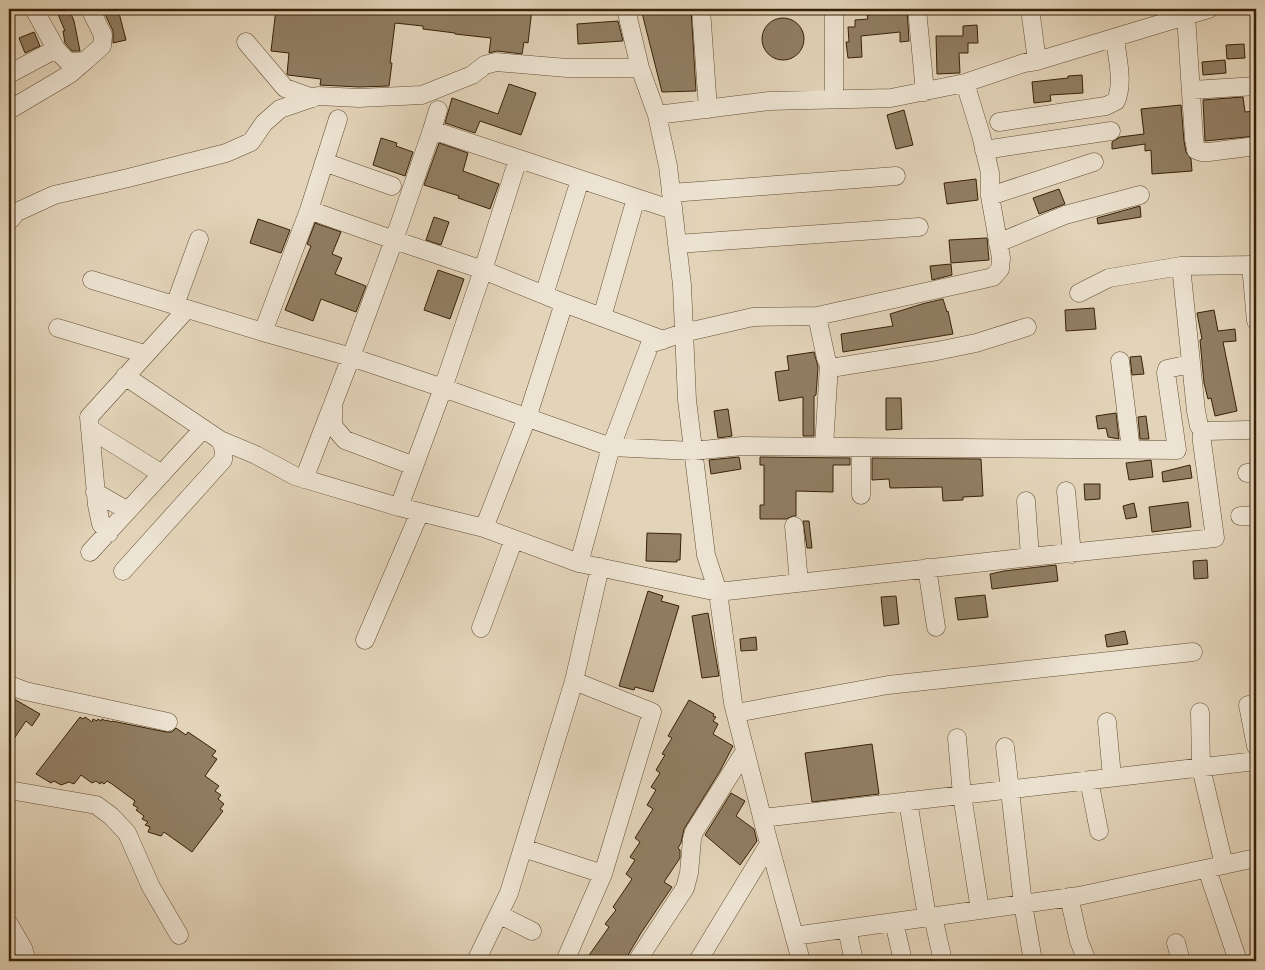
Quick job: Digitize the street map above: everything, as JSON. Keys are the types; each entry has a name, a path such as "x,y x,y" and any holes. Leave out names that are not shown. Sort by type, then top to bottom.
{"street":[{"path":"34,9 56,49 68,62 85,61"},
{"path":"9,110 70,74 102,46 103,35 90,9"},
{"path":"626,9 640,68 657,115 668,166 682,285 687,400 706,554 718,592 736,713 801,961"},
{"path":"701,9 708,109"},
{"path":"834,9 834,99"},
{"path":"918,9 925,92"},
{"path":"1030,9 1037,60"},
{"path":"657,115 769,101 891,98 925,92 965,83 1024,63 1115,38 1160,17 1186,15 1209,9"},
{"path":"1186,15 1196,150 1209,152 1256,146"},
{"path":"999,122 1106,106 1116,101 1120,92 1120,82 1115,38"},
{"path":"246,42 285,88 313,98"},
{"path":"9,74 56,49"},
{"path":"9,221 17,212 54,195 226,153 251,142 264,123 280,109 318,96 358,98 422,96 472,75 485,65 496,62 567,68 640,68"},
{"path":"579,563 611,447 650,344 683,333 753,317 817,316 993,277 1000,269 1001,258 990,196 990,173 965,83"},
{"path":"1192,90 1256,86"},
{"path":"304,479 394,240 438,110"},
{"path":"263,332 310,210 338,118"},
{"path":"432,130 636,198 672,202 896,176"},
{"path":"984,150 1111,131"},
{"path":"399,507 443,388 518,159"},
{"path":"324,162 392,186"},
{"path":"990,196 1094,162"},
{"path":"544,295 580,180"},
{"path":"998,243 1065,214 1140,195"},
{"path":"602,317 636,198"},
{"path":"310,210 483,270 663,340"},
{"path":"677,244 919,227"},
{"path":"108,533 101,524 95,492 89,417 145,354 181,307 199,239"},
{"path":"1079,293 1109,278 1181,266 1254,265 1256,321"},
{"path":"125,376 202,430 220,440 256,455 295,476 399,507 484,528 579,563 718,592 1215,538 1202,442 1202,429 1198,420 1190,364 1181,266"},
{"path":"92,280 351,357 611,447 693,451 742,446 1177,450 1166,369 1190,364"},
{"path":"484,528 527,418 564,303"},
{"path":"817,316 829,365 824,447"},
{"path":"829,365 837,367 937,351 976,343 1027,327"},
{"path":"58,328 145,354"},
{"path":"1120,362 1132,450"},
{"path":"333,404 333,426 345,440 414,466"},
{"path":"90,429 162,474"},
{"path":"1202,429 1217,432 1248,430"},
{"path":"90,552 202,430"},
{"path":"124,571 223,460 224,449 220,440"},
{"path":"861,447 861,495"},
{"path":"1066,491 1072,554"},
{"path":"95,492 128,511"},
{"path":"1026,502 1030,557"},
{"path":"366,640 420,512"},
{"path":"794,526 799,583"},
{"path":"481,628 514,539"},
{"path":"483,959 509,893 574,681 600,567"},
{"path":"927,568 936,627"},
{"path":"736,713 888,685 1193,652"},
{"path":"565,961 603,874 652,712 574,681"},
{"path":"9,685 168,722"},
{"path":"1248,705 1256,746"},
{"path":"1200,712 1201,768 1224,865"},
{"path":"1106,722 1112,777"},
{"path":"957,738 962,794 980,910"},
{"path":"1005,748 1023,904 1033,961"},
{"path":"637,961 688,882 694,832 745,751"},
{"path":"762,818 1256,761"},
{"path":"1089,780 1099,831"},
{"path":"9,790 96,805 111,816 127,833 151,887 179,935"},
{"path":"908,801 930,917 942,961"},
{"path":"698,961 769,844"},
{"path":"523,848 603,874"},
{"path":"794,936 1070,897 1256,858"},
{"path":"1207,869 1238,961"},
{"path":"1070,897 1085,961"},
{"path":"500,915 532,931"},
{"path":"894,922 903,961"},
{"path":"9,924 23,948 27,961"},
{"path":"847,929 854,961"},
{"path":"1176,943 1181,961"}],"building":[{"path":"69,9 74,21 80,51 72,51 65,43 63,31 65,31 57,12"},
{"path":"118,9 126,40 113,43 113,31 104,12"},
{"path":"276,9 532,9 528,43 524,42 522,54 497,51 489,53 491,38 423,29 423,26 395,23 389,86 359,87 320,85 321,79 288,75 289,53 271,51"},
{"path":"641,9 691,9 696,91 662,92"},
{"path":"885,9 907,9 909,41 900,42 900,32 861,36 862,57 848,58 846,42 849,42 848,27 855,27 855,20 868,19 867,15 886,13"},
{"path":"787,18 795,21 801,27 804,39 801,51 795,57 779,60 771,57 765,51 762,35 765,27 771,21"},
{"path":"618,21 623,41 578,44 577,24"},
{"path":"977,25 978,43 968,43 968,53 959,53 960,73 937,74 936,36 963,36 963,26"},
{"path":"34,32 40,46 25,53 19,38"},
{"path":"1244,44 1245,58 1227,59 1226,45"},
{"path":"1225,60 1226,73 1203,75 1202,62"},
{"path":"1082,75 1083,93 1050,95 1051,101 1034,103 1032,82"},
{"path":"509,84 536,93 521,135 480,121 475,133 445,123 452,98 498,114"},
{"path":"1243,97 1245,112 1256,111 1256,136 1205,141 1203,100"},
{"path":"1181,105 1184,141 1186,152 1191,159 1192,171 1152,174 1151,150 1145,151 1145,144 1112,149 1112,142 1120,137 1144,134 1141,109"},
{"path":"904,110 913,145 896,149 887,115"},
{"path":"381,138 397,143 396,146 413,152 405,176 373,165"},
{"path":"439,143 468,153 463,171 499,184 490,209 458,198 459,196 424,185"},
{"path":"976,179 978,200 947,204 944,183"},
{"path":"1059,189 1065,204 1039,214 1033,198"},
{"path":"1140,206 1141,217 1098,224 1097,218"},
{"path":"434,217 449,222 441,245 426,240"},
{"path":"258,219 290,230 281,253 250,243"},
{"path":"315,223 341,232 332,254 342,258 335,274 366,286 356,312 321,299 313,321 285,310 311,246 307,244"},
{"path":"987,238 989,260 951,263 949,240"},
{"path":"951,264 952,275 932,280 930,266"},
{"path":"438,270 464,279 450,319 424,310"},
{"path":"943,299 948,311 953,334 843,352 841,334 893,326 890,314"},
{"path":"1094,308 1096,329 1066,331 1065,310"},
{"path":"1214,310 1218,331 1235,329 1236,341 1223,342 1237,411 1215,416 1211,398 1208,399 1204,383 1200,340 1202,339 1197,313"},
{"path":"814,352 818,367 816,395 814,396 814,436 803,436 803,397 779,401 775,372 789,370 787,356"},
{"path":"1141,356 1144,374 1132,375 1130,357"},
{"path":"886,398 901,398 902,429 886,430"},
{"path":"728,409 732,436 718,438 714,411"},
{"path":"1116,413 1119,439 1108,437 1106,428 1098,429 1096,416"},
{"path":"1146,416 1149,439 1140,439 1138,417"},
{"path":"739,457 741,469 711,474 709,460"},
{"path":"760,457 850,458 850,465 833,465 833,492 796,491 796,516 786,519 760,519 760,505 764,505 764,465 760,465"},
{"path":"872,458 981,459 983,496 943,501 942,487 890,488 889,479 872,480"},
{"path":"1151,460 1153,477 1129,480 1126,463"},
{"path":"1190,465 1192,478 1163,482 1162,472"},
{"path":"1084,484 1100,484 1100,499 1085,500"},
{"path":"1188,502 1191,527 1152,532 1149,507"},
{"path":"1134,503 1137,517 1126,519 1123,506"},
{"path":"803,521 809,521 812,548 807,548"},
{"path":"647,533 681,534 680,560 677,560 677,562 646,561"},
{"path":"1207,560 1208,578 1194,579 1193,561"},
{"path":"1056,565 1058,581 992,589 990,574"},
{"path":"648,591 663,596 661,601 679,606 653,692 635,687 634,690 619,686"},
{"path":"985,595 988,617 958,620 955,598"},
{"path":"896,596 899,624 884,626 881,597"},
{"path":"708,613 719,676 702,678 692,616"},
{"path":"1125,631 1128,644 1107,647 1105,635"},
{"path":"756,637 757,650 741,651 740,639"},
{"path":"9,696 40,714 32,726 26,721 9,746"},
{"path":"689,700 714,714 713,716 716,717 713,721 718,724 713,734 733,746 720,771 684,829 678,848 680,850 680,858 664,882 672,887 641,933 628,955 627,961 585,961 609,927 605,924 616,910 613,907 632,879 626,874 635,860 630,857 640,842 635,838 653,809 647,805 656,790 651,787 660,773 656,770 665,755 662,754 672,738 668,736"},
{"path":"80,717 83,719 85,717 92,722 93,719 101,721 102,719 166,732 172,732 176,728 186,735 188,732 216,751 212,756 217,759 205,776 219,786 215,791 221,795 218,799 224,804 220,809 223,811 192,852 164,832 161,836 148,832 150,827 145,825 148,822 142,819 144,816 136,810 138,808 133,805 135,801 107,781 104,784 96,781 92,783 81,775 74,784 69,782 61,785 54,781 51,783 36,774"},
{"path":"872,744 879,794 812,802 805,753"},
{"path":"731,793 745,801 736,816 754,829 757,841 740,865 705,835"}]}
